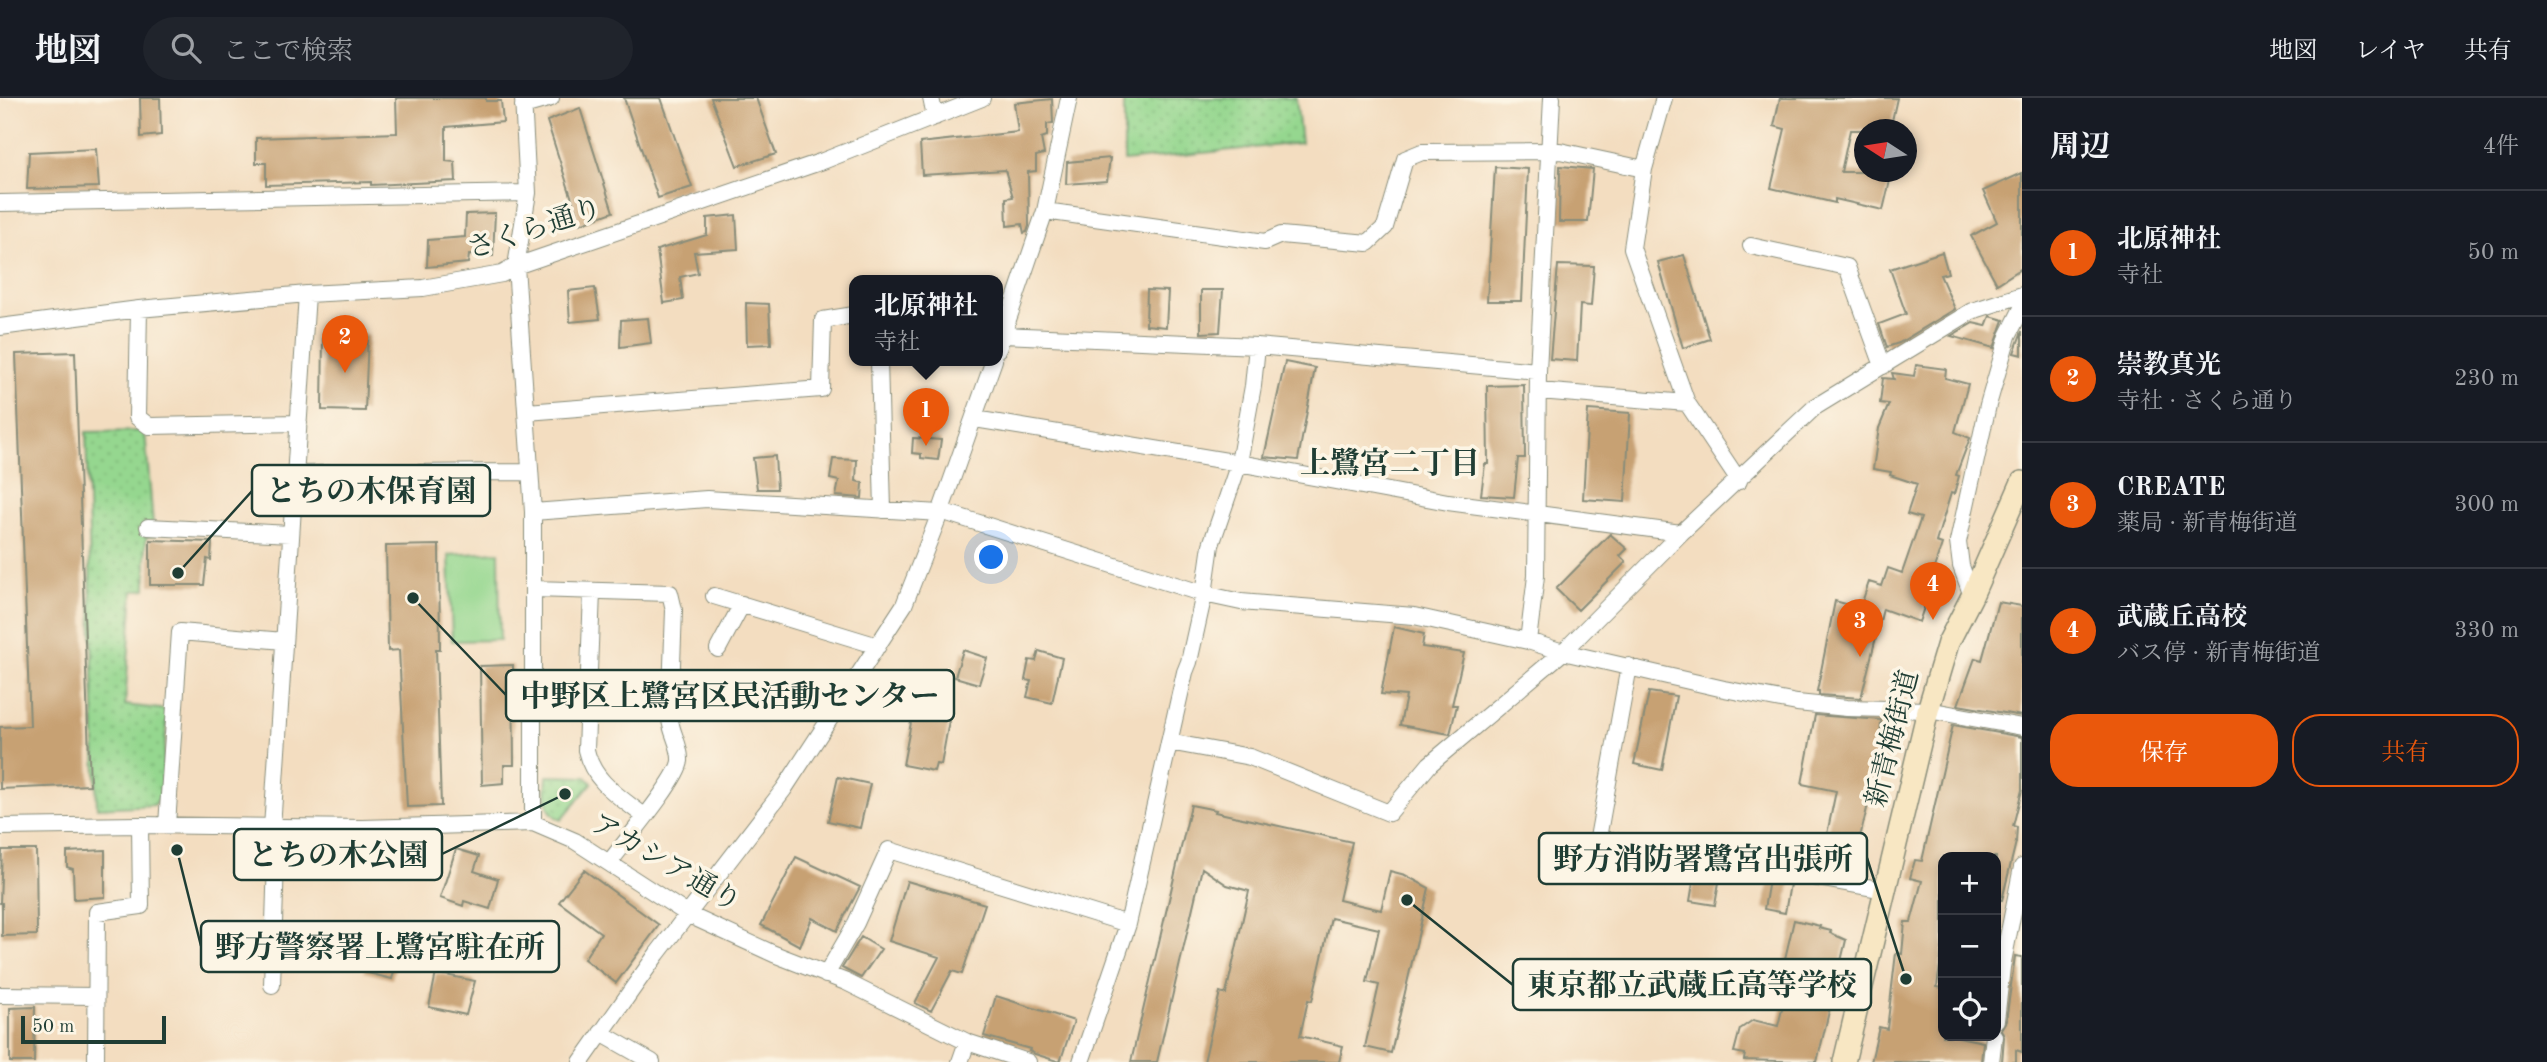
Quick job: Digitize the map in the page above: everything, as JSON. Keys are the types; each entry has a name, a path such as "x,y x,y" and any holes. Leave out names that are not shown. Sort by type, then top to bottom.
{"main road":[{"name":"新青梅街道","path":"1844,1062 1928,710 1948,643 1972,596 2022,482"}],"street":[{"path":"533,823 533,512 516,266 528,193 523,102 551,98"},
{"path":"931,98 935,117"},
{"name":"さくら通り","path":"0,327 139,309 307,294 423,288 502,274 516,266 823,160 982,98"},
{"path":"1003,335 1045,211 1069,98"},
{"path":"1528,641 1535,576 1538,371 1552,98"},
{"path":"1664,98 1644,169 1632,248 1687,403 1739,481"},
{"path":"1045,211 1265,242 1281,235 1368,243 1385,227 1405,159 1422,152 1560,150 1644,169"},
{"path":"0,203 528,193"},
{"path":"1751,246 1847,267 1883,366"},
{"path":"272,985 275,828 284,641 307,294"},
{"path":"1003,295 1015,294"},
{"path":"1169,741 1250,757 1389,813 1430,764 1563,652 1681,533 1815,407 1972,311 2022,295"},
{"path":"1972,596 1961,566 1958,542 1988,405 2008,336 2022,308"},
{"path":"139,309 137,417 149,426 299,424"},
{"path":"527,412 821,389 823,320 849,316"},
{"path":"1003,342 1257,346 1538,371"},
{"path":"1081,1062 1128,923 1204,594 1211,545 1239,463 1253,386 1257,346"},
{"path":"879,366 883,510"},
{"path":"581,1062 657,954 784,789 904,605 975,419 991,366"},
{"path":"1539,391 1687,403"},
{"path":"975,419 1239,463 1409,495 1681,533"},
{"path":"295,474 530,472"},
{"path":"533,512 707,499 941,512 1204,594 1241,602 1414,616 1724,689 1797,703 1847,708 1928,710 2022,727"},
{"path":"148,527 291,534"},
{"path":"533,589 670,593 674,610 670,719 671,733 680,758 678,771 609,863"},
{"path":"592,592 586,750 594,772 602,783 644,816"},
{"path":"714,596 878,646"},
{"path":"718,649 742,604"},
{"path":"167,825 180,632 284,641"},
{"path":"1629,666 1598,838 1884,890"},
{"name":"アカシア通り","path":"0,827 167,825 275,828 533,823 575,841 689,915 775,954 846,982 967,1042 1028,1062"},
{"path":"96,1062 97,912 141,906 140,825"},
{"path":"827,975 856,923 889,850 1128,923"},
{"path":"2000,978 2018,911 2022,867"},
{"path":"0,995 96,996"},
{"path":"601,1033 652,1062"},
{"path":"1991,1062 1993,1041"},
{"path":"960,1062 967,1042"}],"green space":[{"path":"1124,98 1296,98 1301,143 1124,161"},
{"path":"145,431 154,536 146,537 146,589 133,591 125,705 168,710 160,797 154,805 97,808 86,432"},
{"path":"499,552 500,640 452,641 449,555"},
{"path":"547,776 586,777 592,783 561,820 548,807"}],"building":[{"path":"140,98 160,98 161,135 141,137"},
{"path":"396,98 486,98 486,101 501,101 503,122 446,127 446,161 455,162 456,181 371,185 371,182 266,185 266,163 256,163 256,138 397,133"},
{"path":"624,98 661,98 692,187 658,198"},
{"path":"711,98 756,98 776,154 737,166"},
{"path":"1780,98 1897,98 1892,119 1854,119 1854,130 1850,130 1841,172 1854,172 1854,182 1890,182 1883,210 1835,199 1835,203 1771,188 1785,129 1774,126"},
{"path":"1052,99 1053,123 1047,124 1047,136 1041,138 1044,154 1036,156 1036,171 1028,172 1027,232 1024,233 1022,224 1007,226 1006,198 1013,197 1005,170 922,175 920,143 1018,132 1014,103"},
{"path":"580,108 613,212 580,224 547,121"},
{"path":"96,149 99,187 27,189 29,152"},
{"path":"1110,158 1107,181 1066,184 1067,162"},
{"path":"1560,166 1593,169 1588,222 1559,222"},
{"path":"1495,167 1528,169 1522,301 1487,301"},
{"path":"2022,173 2022,268 1997,284 1971,236 1997,222 1983,191"},
{"path":"495,213 493,256 469,255 468,263 427,267 428,240 465,237 466,214"},
{"path":"736,215 738,249 694,252 698,273 680,277 683,300 664,303 657,250 707,235 707,218"},
{"path":"1942,252 1948,273 1940,275 1955,309 1899,343 1887,347 1879,324 1906,314 1890,269"},
{"path":"1684,255 1710,339 1683,348 1658,262"},
{"path":"1558,265 1594,266 1591,306 1580,305 1577,361 1550,359"},
{"path":"595,288 600,319 570,322 568,291"},
{"path":"1147,290 1168,291 1166,327 1146,325"},
{"path":"1201,290 1223,290 1220,332 1201,333"},
{"path":"746,303 769,304 771,344 747,345"},
{"path":"1990,316 2004,320 1994,348 1951,336 1973,323 1986,326"},
{"path":"648,318 651,343 620,347 621,320"},
{"path":"337,322 357,323 357,333 368,335 365,411 322,410 323,335 335,332"},
{"path":"2022,331 2022,355 2014,353"},
{"path":"75,352 90,785 0,789 0,727 30,726 16,354"},
{"path":"1285,362 1315,368 1298,460 1264,457"},
{"path":"1916,365 1946,369 1945,378 1968,384 1955,432 1970,438 1956,475 1959,476 1954,494 1951,493 1936,542 1942,544 1929,583 1932,584 1919,622 1883,609 1861,698 1819,695 1817,691 1835,601 1860,608 1869,582 1882,586 1888,568 1902,573 1921,518 1907,514 1917,484 1890,475 1891,472 1873,469 1879,428 1889,404 1880,403 1883,378 1894,379 1892,373 1914,376"},
{"path":"1524,385 1525,458 1518,458 1514,497 1481,495 1485,464 1488,464 1487,386"},
{"path":"1588,410 1630,413 1625,502 1583,499"},
{"path":"913,438 941,440 938,460 921,458 921,454 912,453"},
{"path":"775,456 777,489 757,489 753,458"},
{"path":"833,459 857,460 856,481 863,483 862,498 836,496 839,481 830,479"},
{"path":"1610,534 1627,549 1620,556 1626,562 1578,610 1556,589"},
{"path":"150,540 212,542 211,560 207,559 204,585 150,585"},
{"path":"439,545 440,649 436,649 441,806 407,807 399,650 388,651 386,546"},
{"path":"1998,602 2022,606 2022,716 1958,705 1975,658 1982,660"},
{"path":"1394,627 1424,634 1422,647 1464,653 1452,705 1457,705 1450,734 1400,725 1406,696 1381,694"},
{"path":"963,650 987,658 979,684 955,677"},
{"path":"1039,651 1062,658 1052,703 1027,697 1031,681 1025,680 1029,660 1036,661"},
{"path":"513,665 514,765 504,765 504,783 482,785 480,666"},
{"path":"1649,692 1676,696 1662,770 1634,764"},
{"path":"926,711 942,714 940,720 949,721 941,765 936,764 934,771 903,765 913,712 925,714"},
{"path":"1815,715 1881,720 1882,747 1853,866 1822,858 1836,791 1802,784"},
{"path":"1953,725 2022,737 2022,790 2013,826 2017,827 2016,842 2002,900 2001,852 1938,852 1938,1041 1983,1042 1981,1062 1871,1062 1879,1027 1887,1029 1896,953 1902,954 1905,922 1911,922 1922,881 1910,878 1915,860 1922,861"},
{"path":"838,777 870,784 860,828 828,821"},
{"path":"1191,805 1352,842 1339,900 1381,910 1390,871 1405,875 1429,888 1391,1053 1365,1047 1379,985 1367,982 1379,929 1331,918 1312,1001 1308,1000 1300,1036 1343,1046 1339,1062 1204,1062 1220,992 1226,994 1249,891 1227,885 1202,868 1157,1062 1131,1062"},
{"path":"456,849 479,856 474,871 498,879 490,909 464,901 463,906 440,898"},
{"path":"2,850 36,850 37,935 2,936"},
{"path":"105,850 105,897 74,899 73,869 67,867 67,852"},
{"path":"796,857 860,887 837,931 812,918 800,946 761,925"},
{"path":"1696,866 1721,871 1715,905 1690,901"},
{"path":"584,870 659,925 616,983 584,959 601,933 559,902"},
{"path":"1769,880 1790,884 1785,913 1764,909"},
{"path":"907,881 985,904 962,974 952,971 931,1011 915,1003 939,957 889,941"},
{"path":"1794,920 1820,926 1819,928 1831,931 1830,933 1846,940 1817,1062 1744,1060 1745,1054 1734,1052 1740,1029 1753,1020 1778,1026 1791,972 1784,963"},
{"path":"375,935 402,942 392,979 364,972"},
{"path":"861,937 881,949 861,978 842,968"},
{"path":"2015,956 2022,957 2022,1052 2016,1050 2016,1062 2002,1062 2004,1037 2001,1029 2006,1021"},
{"path":"436,973 475,981 466,1015 429,1007"},
{"path":"996,996 1074,1021 1060,1062 1035,1054 1029,1051 1030,1049 984,1036"},
{"path":"35,1007 34,1062 10,1062 10,1008"}],"place":[{"name":"崇教真光","path":"345,373"},
{"name":"北原神社","path":"926,446"},
{"name":"とちの木保育園","path":"178,573"},
{"name":"中野区上鷺宮区民活動センター","path":"413,598"},
{"name":"武蔵丘高校","path":"1933,620"},
{"name":"CREATE","path":"1860,657"},
{"name":"とちの木公園","path":"565,794"},
{"name":"野方警察署上鷺宮駐在所","path":"177,850"},
{"name":"東京都立武蔵丘高等学校","path":"1407,900"},
{"name":"野方消防署鷺宮出張所","path":"1906,979"}],"district":[{"name":"上鷺宮二丁目","path":"1390,465"}]}
